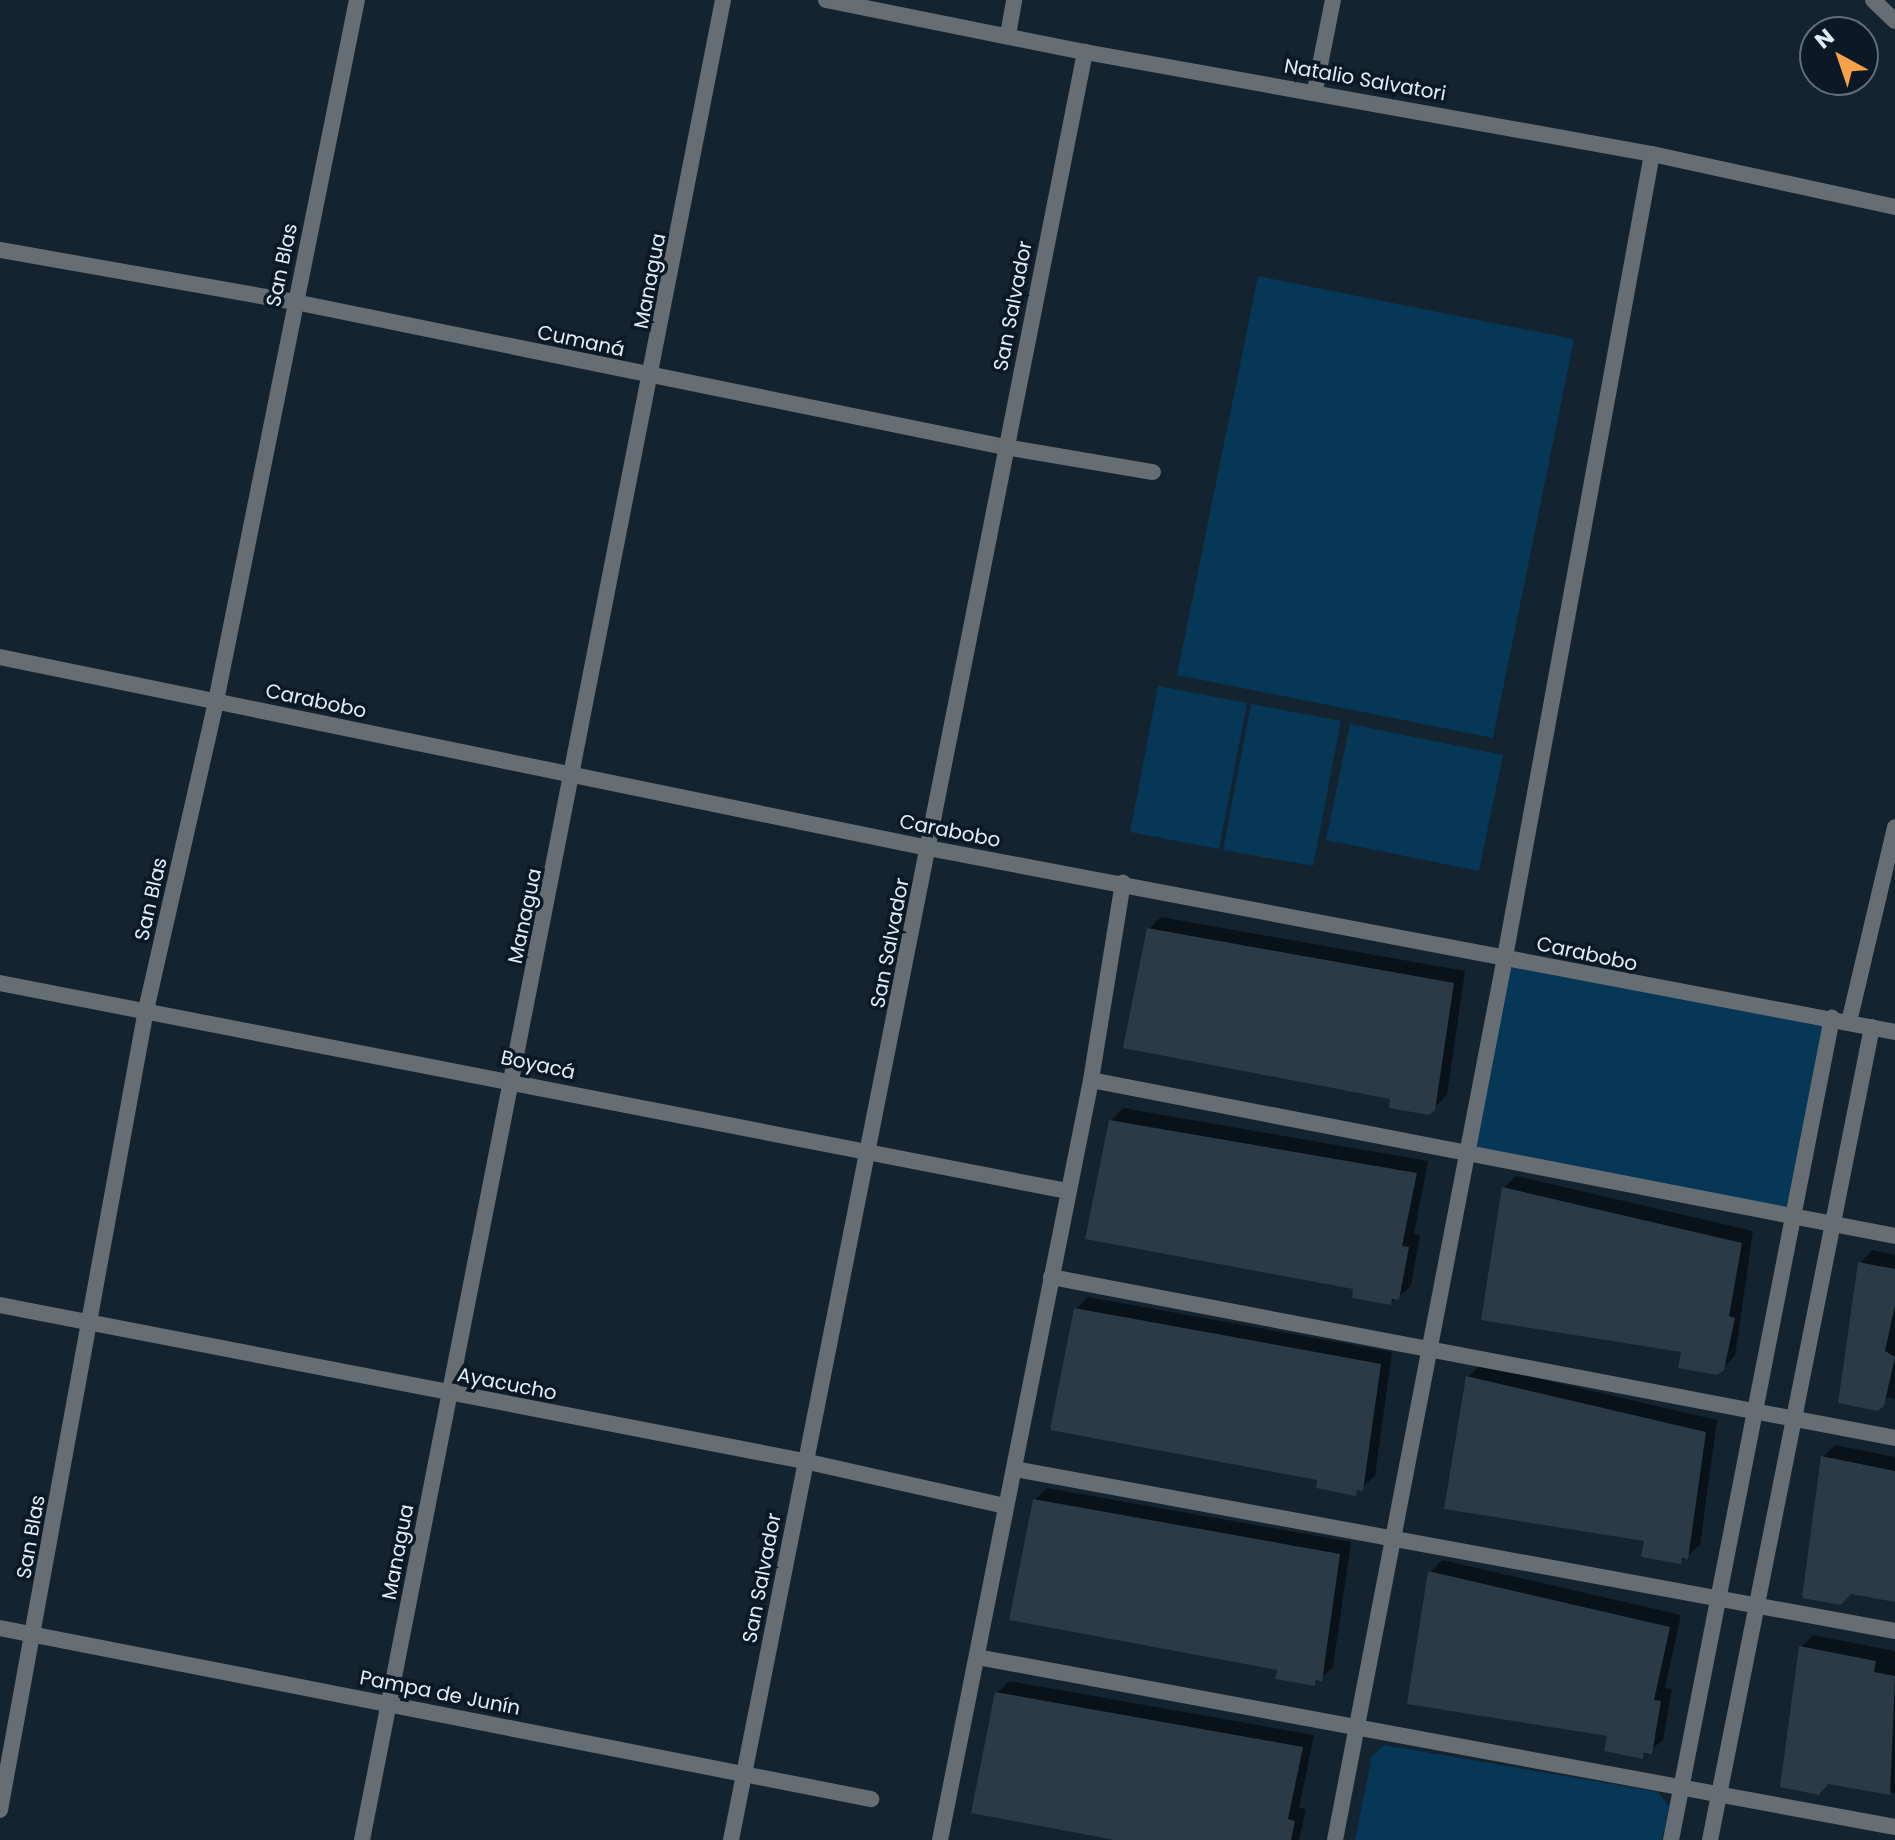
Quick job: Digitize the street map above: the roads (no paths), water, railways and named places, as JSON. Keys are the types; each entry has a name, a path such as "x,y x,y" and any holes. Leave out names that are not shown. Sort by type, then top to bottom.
{"street":[{"name":"San Blas","path":"0,1810 146,1010 216,701 357,0"},
{"name":"Managua","path":"362,1840 575,774 723,0"},
{"name":"Natalio Salvatori","path":"826,0 1085,52 1315,90 1652,154 1895,207"},
{"path":"1008,35 1014,0"},
{"path":"1315,90 1333,0"},
{"path":"1873,0 1895,21"},
{"name":"San Salvador","path":"731,1840 804,1461 869,1156 1005,447 1085,52"},
{"path":"1335,1840 1432,1347 1652,154"},
{"name":"Cumaná","path":"0,250 295,302 1005,447 1153,472"},
{"name":"Carabobo","path":"0,657 928,848 1505,957 1686,995 1895,1032"},
{"path":"1671,1840 1793,1216 1840,1020 1895,827"},
{"path":"945,1839 1005,1506 1015,1469 1091,1080 1123,883"},
{"name":"Boyacá","path":"0,983 512,1080 869,1156 1067,1191"},
{"path":"1710,1840 1836,1225 1872,1027"},
{"path":"1091,1080 1895,1236"},
{"path":"1051,1277 1432,1347 1895,1438"},
{"name":"Ayacucho","path":"0,1305 804,1461 1005,1506"},
{"path":"1015,1469 1758,1603 1895,1631"},
{"name":"Pampa de Junín","path":"0,1628 746,1770 871,1799"},
{"path":"977,1657 1720,1792 1895,1827"}]}
